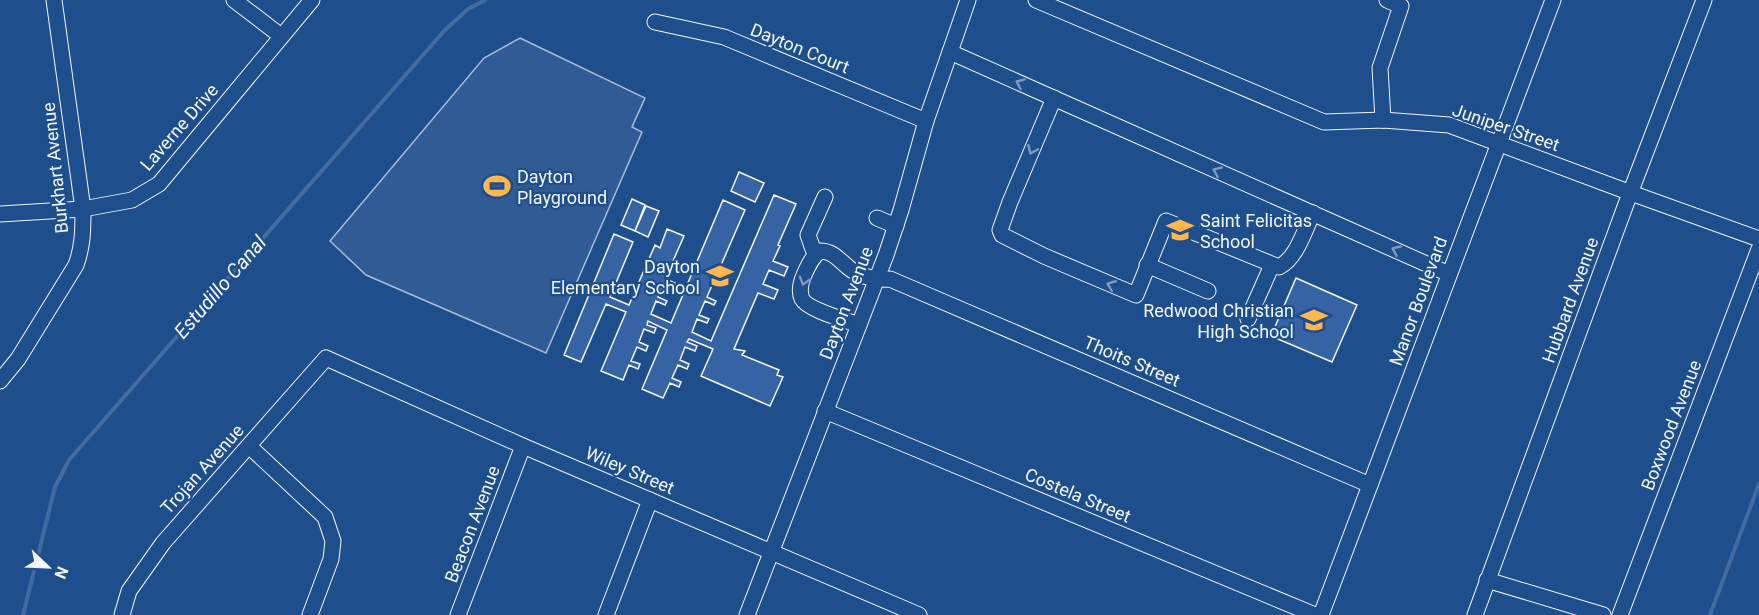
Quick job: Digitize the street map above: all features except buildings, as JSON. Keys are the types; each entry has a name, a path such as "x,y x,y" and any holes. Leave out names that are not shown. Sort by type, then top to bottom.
{"street":[{"name":"Burkhart Avenue","path":"0,381 18,359 76,265 83,242 82,209 54,0"},
{"path":"234,0 281,36"},
{"name":"Laverne Drive","path":"0,214 82,209 132,200 159,184 312,0"},
{"name":"Dayton Avenue","path":"747,615 896,226 922,164 926,121 968,0"},
{"name":"Juniper Street","path":"1035,0 1324,122 1383,120 1449,125 1759,239"},
{"path":"1383,120 1380,68 1401,6 1387,0"},
{"name":"Manor Boulevard","path":"1321,615 1553,0"},
{"name":"Hubbard Avenue","path":"1475,615 1704,0"},
{"name":"Dayton Court","path":"655,22 724,37 926,121"},
{"path":"950,52 1449,274"},
{"path":"1054,98 1000,230 1002,235 1044,256 1136,295 1166,221 1279,267 1293,256 1313,213"},
{"path":"825,197 808,235 815,255 802,282 802,299 810,306 859,325"},
{"path":"877,218 896,226"},
{"name":"Boxwood Avenue","path":"1620,615 1759,249"},
{"name":"Thoits Street","path":"815,255 820,251 825,251 838,257 850,269 877,279 890,279 1370,485"},
{"path":"1147,265 1208,291"},
{"path":"1248,319 1272,265"},
{"name":"Trojan Avenue","path":"122,615 129,591 163,543 326,358"},
{"name":"Wiley Street","path":"326,358 523,446 771,551 890,609 919,615"},
{"name":"Costela Street","path":"825,411 1315,615"},
{"path":"249,446 325,517 333,541 331,559 310,615"},
{"name":"Beacon Avenue","path":"458,615 523,446"},
{"path":"606,615 650,500"},
{"path":"1487,580 1603,615"}],"shaded area":[{"name":"Dayton Playground","path":"520,38 645,98 632,127 642,132 546,353 366,275 330,241 484,58"}],"waterway":[{"name":"Estudillo Canal","path":"23,615 55,487 69,460 444,31 468,9 485,0"},
{"path":"1710,615 1759,484"}],"place":[{"name":"Dayton Playground","path":"497,186"},
{"name":"Saint Felicitas School","path":"1180,230"},
{"name":"Dayton Elementary School","path":"720,276"},
{"name":"Redwood Christian High School","path":"1314,320"}]}
